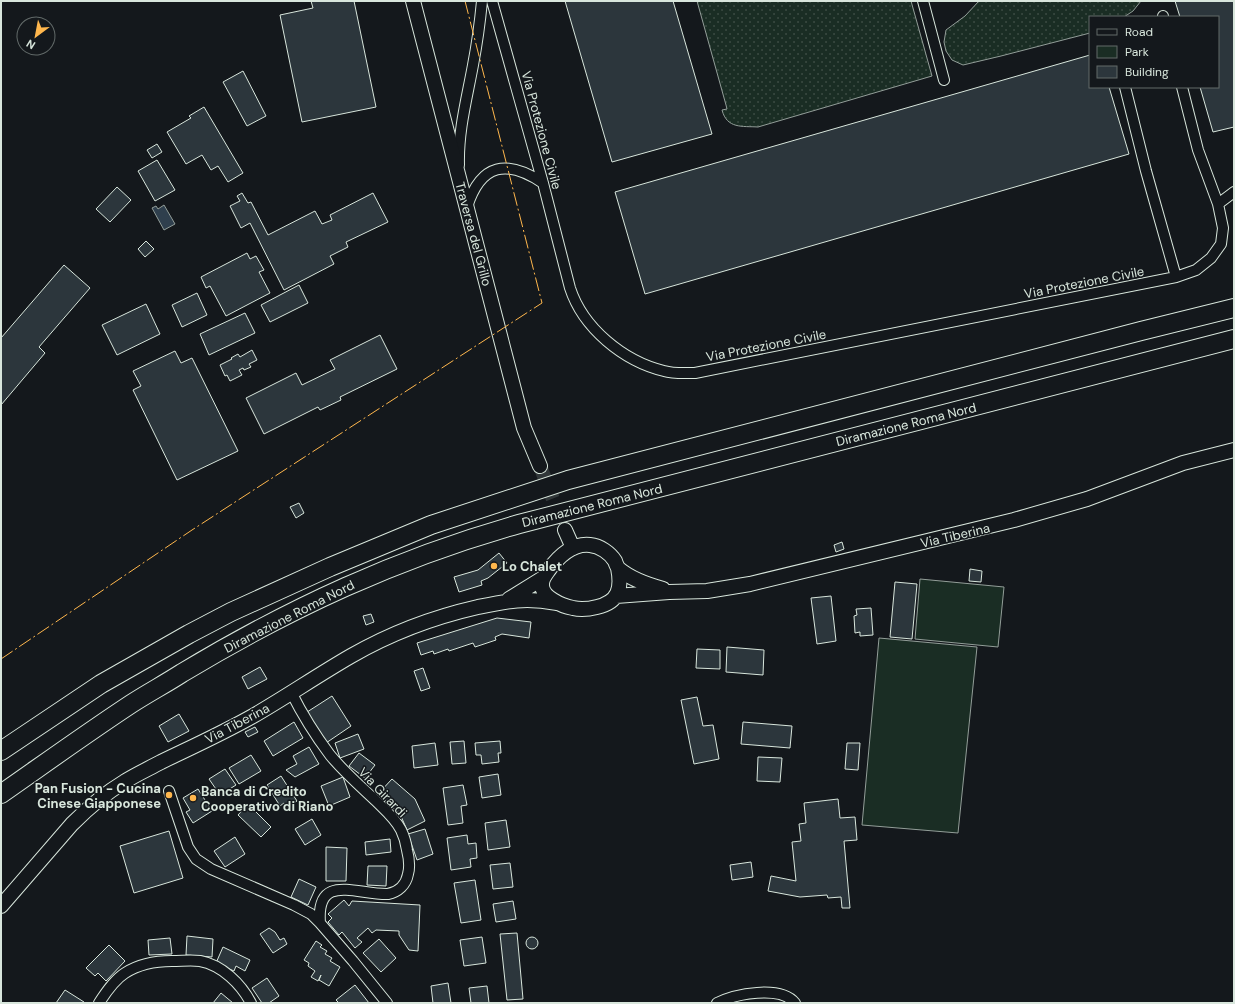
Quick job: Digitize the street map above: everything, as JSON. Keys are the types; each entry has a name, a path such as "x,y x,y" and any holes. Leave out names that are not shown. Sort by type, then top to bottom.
{"highway":[{"name":"Diramazione Roma Nord","path":"1,751 101,684 231,612 330,567 402,536 444,520 568,480 1234,308"},
{"name":"Diramazione Roma Nord","path":"1,794 131,704 229,645 347,585 417,556 519,524 1234,340"}],"main road":[{"name":"Traversa del Grillo","path":"414,1 524,428 540,466"},
{"name":"Via Tiberina","path":"2,904 72,824 103,796 138,774 252,716 360,651 411,627 457,612 519,599 536,599 556,602 573,608 589,609 607,604 616,596 707,591 750,584 1014,520 1088,499 1183,463 1234,450"},
{"path":"565,530 573,548"},
{"name":"Via Tiberina","path":"505,601 543,578 560,557 573,548 583,545 590,545 602,549 611,556 618,568 632,577 669,592"},
{"path":"616,596 620,582 618,568"},
{"path":"543,578 542,583 544,591 556,602"}],"street":[{"path":"460,181 460,146 463,117 482,1"},
{"name":"Via Protezione Civile","path":"492,1 575,302 596,331 623,352 648,366 671,372 694,373 1176,277 1196,270 1211,258 1221,244 1223,228 1218,204 1198,150 1182,88"},
{"path":"923,1 944,80"},
{"path":"1125,88 1145,167 1176,277"},
{"path":"467,207 476,185 492,171 503,168 516,169 543,183"},
{"path":"1218,204 1234,192"},
{"name":"Via Girardi","path":"291,692 308,723 331,756 396,823 404,837 408,855 409,874 400,889 388,894 345,890 332,891 322,902 319,911 320,923"},
{"path":"169,791 188,847 196,859 211,869 303,909 311,914 353,961 387,1003"},
{"path":"99,1003 118,978 130,970 158,962 189,960 205,962 222,970 238,985 250,1003"},
{"path":"717,1003 746,994 768,993 783,995 790,998 794,1003"}],"green space":[{"path":"697,1 911,1 932,76 758,127 736,125 727,121 722,110 727,109"},
{"path":"979,1 1141,1 1133,11 1126,16 1089,16 1089,33 963,65 952,60 946,51 944,42 946,30 965,16"},
{"path":"920,579 1004,587 998,647 915,639"},
{"path":"879,638 977,647 958,833 862,825"}],"water":[{"path":"164,205 175,224 164,230 152,208 156,206 158,209"}],"building":[{"path":"311,1 354,1 376,107 302,122 280,15 313,8"},
{"path":"565,1 673,1 712,134 612,162"},
{"path":"1175,1 1234,1 1234,127 1213,132 1200,88 1219,88 1219,16 1180,16"},
{"path":"1089,55 1089,88 1109,88 1129,154 645,294 615,192"},
{"path":"243,71 266,116 247,126 223,82"},
{"path":"204,107 243,173 228,182 218,166 211,170 202,155 186,164 167,132 191,118 189,116"},
{"path":"157,144 162,152 152,158 147,150"},
{"path":"157,160 175,190 155,201 138,171"},
{"path":"117,187 131,200 110,222 96,209"},
{"path":"242,193 248,203 251,202 268,235 315,211 322,224 332,220 330,215 373,193 388,222 346,242 348,247 330,256 334,264 284,290 250,223 241,228 230,206 240,201 237,196"},
{"path":"146,241 154,249 145,257 138,249"},
{"path":"247,253 250,259 256,256 264,270 259,272 270,293 226,316 210,286 206,288 201,277"},
{"path":"64,265 90,288 39,347 45,353 1,405 1,338"},
{"path":"299,285 308,303 270,322 261,305"},
{"path":"197,293 207,315 182,327 172,305"},
{"path":"146,304 160,334 117,355 102,325"},
{"path":"245,313 255,333 209,355 200,334"},
{"path":"380,335 397,369 340,397 341,400 320,410 318,407 264,434 246,398 296,373 302,385 335,369 330,360"},
{"path":"252,350 257,360 249,364 251,367 244,370 243,368 239,370 242,375 230,381 227,375 225,376 220,365 238,354 240,357"},
{"path":"175,351 181,363 192,358 238,451 177,480 133,390 141,386 133,371"},
{"path":"299,503 304,513 296,518 290,507"},
{"path":"842,542 844,549 836,552 834,545"},
{"path":"499,553 507,563 488,578 481,581 482,585 459,592 454,577 478,570"},
{"path":"970,569 982,571 981,582 969,581"},
{"path":"895,582 917,584 912,639 890,637"},
{"path":"831,596 836,641 817,644 811,598"},
{"path":"871,608 873,635 860,636 860,632 855,633 854,616 857,615 856,609"},
{"path":"371,614 374,622 366,625 363,616"},
{"path":"497,618 531,622 529,638 502,634 495,637 496,640 475,647 473,643 449,651 448,649 434,654 433,651 421,655 417,643"},
{"path":"727,647 764,650 763,675 726,672"},
{"path":"697,649 720,650 720,669 696,668"},
{"path":"260,667 267,679 248,689 242,677"},
{"path":"423,668 430,688 421,691 414,671"},
{"path":"332,696 351,726 326,743 304,714"},
{"path":"697,697 703,726 713,725 719,759 694,764 681,700"},
{"path":"179,714 189,731 168,742 159,726"},
{"path":"294,722 303,738 273,756 264,741"},
{"path":"743,722 792,726 790,748 741,744"},
{"path":"255,727 258,732 248,737 245,732"},
{"path":"358,734 364,749 340,758 335,743"},
{"path":"464,741 466,763 452,764 450,742"},
{"path":"500,741 501,753 498,753 499,762 482,764 481,755 476,755 475,743"},
{"path":"435,743 438,765 414,768 412,746"},
{"path":"847,743 860,743 858,770 845,769"},
{"path":"309,747 319,764 295,777 286,770 297,764 293,756"},
{"path":"359,753 375,765 365,778 349,766"},
{"path":"251,755 261,771 239,784 229,768"},
{"path":"758,757 782,758 780,782 757,781"},
{"path":"225,769 236,785 220,795 209,779"},
{"path":"498,774 501,795 482,798 479,777"},
{"path":"281,776 297,801 287,807 284,803 280,806 267,785"},
{"path":"343,777 350,797 329,806 321,786"},
{"path":"392,779 415,799 425,821 407,830 400,814 378,794"},
{"path":"463,785 467,805 461,806 463,823 448,825 443,788"},
{"path":"198,789 212,811 193,823 186,812 190,810 183,798"},
{"path":"838,799 840,818 855,817 857,840 844,841 850,908 842,908 841,897 828,898 827,895 800,897 768,891 771,876 796,881 792,842 801,841 799,824 806,823 804,803"},
{"path":"248,804 271,827 261,837 238,815"},
{"path":"312,819 321,835 305,845 295,829"},
{"path":"506,820 510,847 488,850 485,823"},
{"path":"425,829 433,854 417,860 408,834"},
{"path":"169,831 183,878 134,893 120,846"},
{"path":"467,835 468,844 476,843 477,858 470,859 471,867 451,870 447,838"},
{"path":"235,837 245,854 225,867 214,851"},
{"path":"390,839 391,852 366,855 365,842"},
{"path":"326,847 347,848 346,881 326,881"},
{"path":"751,862 753,877 732,880 730,865"},
{"path":"510,863 513,887 493,889 490,865"},
{"path":"368,866 387,866 386,886 367,885"},
{"path":"299,879 316,887 308,905 291,897"},
{"path":"475,880 481,920 461,923 454,883"},
{"path":"344,900 349,906 352,901 420,905 418,951 409,950 399,935 399,931 376,930 372,933 368,928 357,938 362,942 355,948 342,932 339,935 328,922 332,918 328,914"},
{"path":"513,901 516,919 496,922 493,904"},
{"path":"269,928 275,932 280,940 284,938 287,944 273,953 260,934"},
{"path":"517,933 523,999 507,1000 500,934"},
{"path":"187,936 213,939 212,957 186,955"},
{"path":"482,937 486,963 464,966 460,940"},
{"path":"530,937 534,937 538,943 534,949 530,949 526,945 526,941"},
{"path":"170,938 172,954 149,955 148,940"},
{"path":"379,939 396,958 381,972 363,953"},
{"path":"316,941 322,945 320,947 327,951 325,954 332,958 330,961 340,967 329,986 319,980 321,975 318,981 311,977 315,971 308,966 309,963 304,960"},
{"path":"109,945 125,961 106,981 98,973 95,976 86,968"},
{"path":"223,947 250,960 245,971 236,966 234,971 216,963"},
{"path":"267,978 279,996 269,1003 262,1003 252,988"},
{"path":"448,983 451,1003 433,1003 431,986"},
{"path":"355,985 369,1003 339,1003 336,1000"},
{"path":"487,986 489,1003 471,1003 469,988"},
{"path":"65,990 84,1002 84,1003 56,1003"},
{"path":"221,993 233,1003 213,1003"}],"tunnel":[{"path":"540,466 565,530"}],"power":[{"path":"1,659 192,530 542,303 465,1"}],"place":[{"name":"Lo Chalet","path":"494,566"},
{"name":"Pan Fusion - Cucina Cinese Giapponese","path":"169,795"},
{"name":"Banca di Credito Cooperativo di Riano","path":"193,798"}]}
